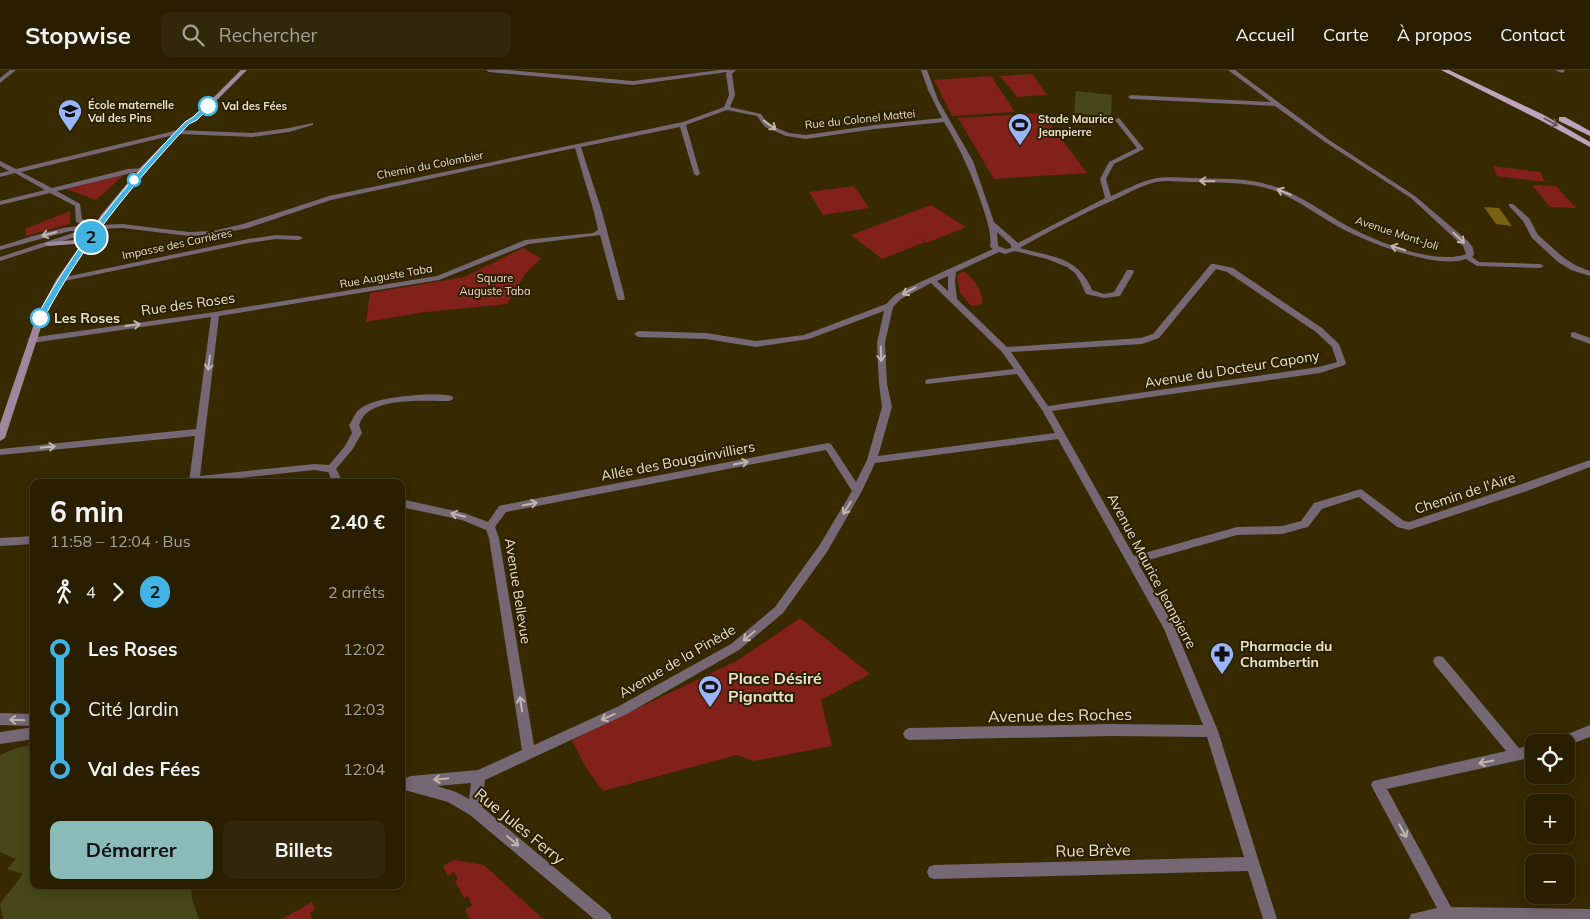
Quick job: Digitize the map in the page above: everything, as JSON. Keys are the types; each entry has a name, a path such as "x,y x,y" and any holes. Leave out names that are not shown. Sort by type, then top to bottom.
{"main road":[{"path":"187,123 189,116 236,70"},
{"path":"0,438 32,340 44,309 60,280 97,227 142,170 187,123 198,116 244,70"},
{"path":"1444,70 1541,117 1590,145"},
{"path":"1459,70 1590,134"},
{"path":"48,244 76,242 84,246"}],"street":[{"path":"0,81 13,70"},
{"path":"489,70 633,83 733,70"},
{"path":"726,108 732,95 729,74 733,70"},
{"path":"924,70 932,94 966,156 991,223 997,246 1008,252 1014,246"},
{"name":"Avenue Mont-Joli","path":"1014,246 1109,198 1144,183 1157,180 1256,183 1292,196 1342,226 1369,238 1437,259 1454,260 1468,257 1470,252 1466,244 1424,206 1276,104 1231,70"},
{"path":"1130,97 1276,104"},
{"name":"Rue du Colonel Mattei","path":"726,108 759,115 768,126 788,135 806,136 945,120"},
{"name":"Chemin du Colombier","path":"97,227 122,226 189,234 213,233 245,226 329,198 368,188 682,124 726,108"},
{"path":"1109,198 1103,179 1112,163 1141,149 1118,120"},
{"path":"0,175 178,132 252,135 289,130 312,124"},
{"path":"682,124 697,174"},
{"path":"578,146 622,298"},
{"path":"0,163 13,172 78,205 79,220 97,227"},
{"path":"0,203 128,171 142,170"},
{"path":"1511,205 1526,220 1535,236 1562,260 1574,268 1590,274"},
{"path":"991,223 1014,246"},
{"path":"0,248 70,229 97,227"},
{"path":"0,259 97,227"},
{"name":"Rue Auguste Taba","path":"317,299 438,278 528,242 595,234 602,231"},
{"name":"Impasse des Carrières","path":"60,280 248,241 276,237 299,238"},
{"path":"638,334 706,336 756,344 806,337 890,306 898,297 952,271 997,246 1003,240 1014,246 1074,266 1086,282 1089,292 1104,296 1117,294 1130,272"},
{"path":"19,243 22,252"},
{"path":"1468,257 1477,264 1540,266"},
{"name":"Avenue du Docteur Capony","path":"1005,350 1142,340 1156,336 1214,266 1230,270 1319,330 1336,346 1342,363 1320,370 1046,409"},
{"path":"952,271 950,282 953,300"},
{"name":"Avenue Maurice Jeanpierre","path":"932,280 1005,350 1046,409 1169,628 1212,731 1270,919"},
{"name":"Rue des Roses","path":"32,340 317,299"},
{"name":"Avenue de la Pinède","path":"405,783 479,776 623,710 735,647 779,610 823,549 858,491 872,460 887,407 883,384 881,343 890,306"},
{"path":"194,479 215,314"},
{"path":"1574,335 1590,341"},
{"path":"929,382 1020,372"},
{"path":"331,469 349,448 357,433 354,425 362,412 381,404 421,398 449,398"},
{"path":"0,452 200,432"},
{"path":"872,460 1060,434"},
{"name":"Allée des Bougainvilliers","path":"490,526 503,509 828,446 858,491"},
{"name":"Chemin de l'Aire","path":"1130,561 1237,531 1282,530 1304,524 1318,506 1361,493 1400,524 1409,526 1523,488 1590,463"},
{"path":"211,479 314,467 331,469"},
{"path":"331,469 335,479"},
{"name":"Avenue Bellevue","path":"405,504 464,516 490,526 494,538 529,752"},
{"path":"0,542 30,540"},
{"path":"1439,660 1517,755"},
{"path":"0,719 30,720"},
{"name":"Avenue des Roches","path":"909,734 1112,730 1212,731"},
{"path":"1575,737 1590,731"},
{"path":"2,740 30,734"},
{"path":"1448,916 1378,785 1525,753"},
{"path":"476,810 476,792 479,776"},
{"name":"Rue Jules Ferry","path":"405,784 451,796 476,810 605,919"},
{"name":"Rue Brève","path":"934,872 1252,864"},
{"path":"1416,919 1448,916 1590,916"}],"green space":[{"path":"1032,74 1047,95 1017,97 1000,76"},
{"path":"991,76 1015,112 952,116 934,80"},
{"name":"Stade Maurice Jeanpierre","path":"1042,113 1087,173 994,179 958,118"},
{"path":"1493,166 1540,172 1545,182 1497,176"},
{"path":"124,175 96,200 66,189"},
{"path":"1532,185 1556,186 1576,208 1550,207"},
{"path":"854,186 869,208 823,215 809,192"},
{"path":"928,206 933,206 966,227 927,243 911,232 925,242 882,259 851,235"},
{"path":"70,211 70,224 26,236 25,229"},
{"name":"Square Auguste Taba","path":"523,248 541,258 525,274 507,304 426,312 366,322 370,293 464,277"},
{"path":"963,271 977,286 982,295 982,304 971,306 960,293 957,276"},
{"name":"Place Désiré Pignatta","path":"800,618 870,674 821,700 832,746 754,761 737,755 603,791 586,768 572,740 738,660"},
{"path":"454,860 484,865 543,919 470,919 465,910 472,905 468,896 464,898 455,881 458,879 454,872 448,876 443,866"},
{"path":"312,902 315,910 310,913 312,919 282,919"}],"shaded area":[{"path":"1484,207 1499,208 1512,226 1496,224"}],"building":[{"path":"1076,91 1112,95 1111,117 1074,113"},
{"path":"30,746 30,889 191,889 192,899 199,919 3,919 0,904 23,874 7,869 16,859 0,852 0,755 20,747"}],"bus line":[{"name":"2","path":"40,318 60,280 104,217 142,170 187,123 195,119 208,106"}],"place":[{"name":"Val des Fées","path":"208,106"},
{"name":"École maternelle Val des Pins","path":"70,132"},
{"name":"Stade Maurice Jeanpierre","path":"1020,146"},
{"name":"Les Roses","path":"40,318"},
{"name":"Pharmacie du Chambertin","path":"1222,675"},
{"name":"Place Désiré Pignatta","path":"710,708"}]}
